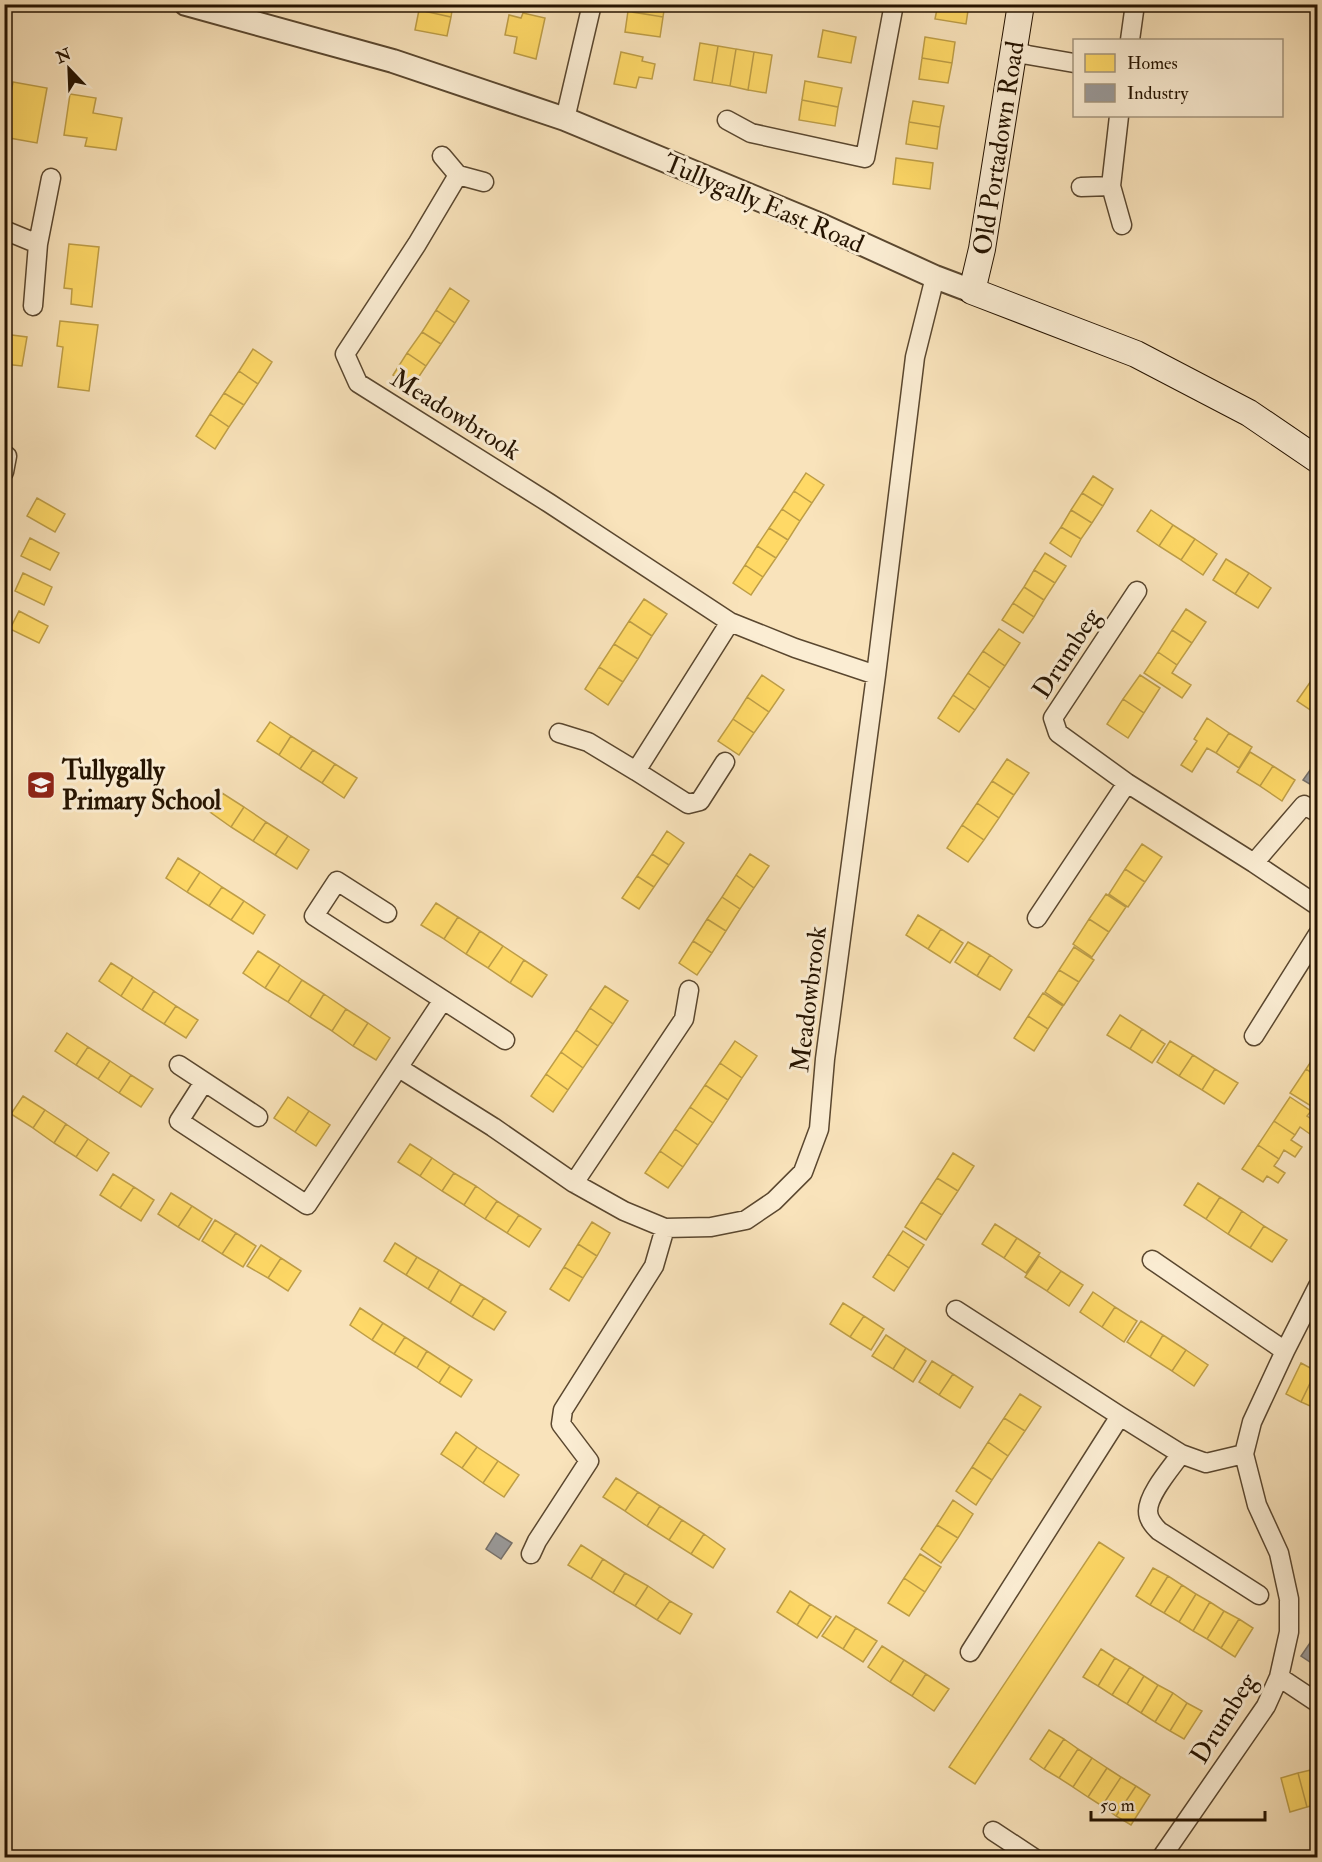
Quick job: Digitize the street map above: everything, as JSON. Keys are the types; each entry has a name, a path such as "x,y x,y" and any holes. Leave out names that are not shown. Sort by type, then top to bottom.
{"main road":[{"name":"Old Portadown Road","path":"972,291 982,249 1021,4"},
{"name":"Tullygally East Road","path":"972,291 1136,354 1249,413 1317,460"}],"street":[{"name":"Tullygally East Road","path":"186,4 393,61 565,119 824,226 935,277 972,291"},
{"path":"565,119 592,4"},
{"path":"727,120 751,134 866,158 894,4"},
{"path":"1130,39 1135,4"},
{"path":"1014,51 1028,56 1073,63"},
{"path":"1119,117 1111,186 1122,225"},
{"path":"442,156 458,175 483,182"},
{"name":"Meadowbrook","path":"458,175 417,244 345,354 358,383 549,503 730,622 795,648 876,675"},
{"path":"33,306 38,244 51,178"},
{"path":"1081,187 1111,186"},
{"path":"4,230 38,244"},
{"name":"Meadowbrook","path":"399,1068 493,1127 574,1183 624,1211 665,1228 711,1227 746,1220 774,1201 803,1172 819,1130 827,1048 915,357 935,277"},
{"name":"Drumbeg","path":"1137,591 1053,718 1058,733 1127,783 1254,863 1317,906"},
{"path":"636,771 730,622"},
{"path":"559,733 588,742 688,804 700,801 724,762"},
{"path":"1037,918 1127,783"},
{"path":"1254,863 1304,805 1317,813"},
{"path":"387,913 337,881 314,916 505,1040"},
{"path":"1254,1036 1317,934"},
{"path":"574,1183 684,1019 689,990"},
{"path":"204,1082 179,1121 307,1205 443,1000"},
{"path":"179,1065 258,1117"},
{"path":"531,1554 537,1540 589,1461 561,1424 563,1410 654,1266 665,1228"},
{"path":"1152,1260 1285,1351"},
{"name":"Drumbeg","path":"1161,1857 1266,1706 1278,1677 1289,1632 1289,1599 1279,1553 1257,1505 1244,1454 1252,1422 1317,1286"},
{"path":"956,1310 1181,1454 1206,1464 1244,1454"},
{"path":"969,1652 1120,1416"},
{"path":"1181,1454 1151,1498 1148,1512 1151,1523 1159,1531 1259,1595"},
{"path":"1278,1677 1317,1703"},
{"path":"993,1831 1034,1857"}],"building: Homes":[{"path":"420,4 453,4 451,17 419,10"},
{"path":"633,4 665,4 663,17 632,12"},
{"path":"938,4 969,4 966,24 935,19"},
{"path":"419,10 451,17 447,36 415,30"},
{"path":"628,11 663,17 660,37 625,32"},
{"path":"523,13 545,18 536,59 514,53 517,37 505,35 509,15 521,18"},
{"path":"823,30 856,37 851,63 818,57"},
{"path":"925,37 955,42 952,63 922,58"},
{"path":"700,43 718,46 712,83 694,80"},
{"path":"718,46 736,49 730,86 712,83"},
{"path":"736,49 754,52 748,90 730,86"},
{"path":"621,52 643,57 642,61 655,64 652,79 639,77 636,88 614,84"},
{"path":"754,52 772,55 766,93 748,90"},
{"path":"922,58 952,63 948,83 919,79"},
{"path":"805,81 842,88 838,107 802,100"},
{"path":"13,82 47,88 37,143 4,137"},
{"path":"70,94 96,98 93,113 122,118 116,150 85,146 87,138 64,135"},
{"path":"802,100 838,107 835,126 799,120"},
{"path":"913,101 944,106 940,127 909,122"},
{"path":"909,122 940,127 937,149 906,144"},
{"path":"896,158 933,163 930,189 893,184"},
{"path":"69,244 99,247 92,307 71,304 72,289 64,288"},
{"path":"450,288 469,301 455,323 436,310"},
{"path":"436,310 455,323 441,344 422,332"},
{"path":"60,321 98,325 89,391 58,387 63,347 57,346"},
{"path":"422,332 441,344 426,366 407,353"},
{"path":"4,334 27,337 22,366 4,364"},
{"path":"253,349 272,362 258,384 239,371"},
{"path":"407,353 426,366 412,387 393,375"},
{"path":"239,371 258,384 244,405 224,393"},
{"path":"224,393 244,405 229,427 210,414"},
{"path":"210,414 229,427 215,449 196,436"},
{"path":"806,473 824,485 812,503 794,491"},
{"path":"1093,476 1113,489 1103,506 1082,493"},
{"path":"794,491 812,503 800,521 782,509"},
{"path":"1082,493 1103,506 1092,523 1071,510"},
{"path":"37,498 65,514 55,532 27,516"},
{"path":"782,509 800,521 788,540 769,528"},
{"path":"1071,510 1092,523 1081,539 1061,527"},
{"path":"1151,510 1173,525 1159,546 1137,531"},
{"path":"1173,525 1195,539 1181,560 1159,546"},
{"path":"1061,527 1081,539 1071,557 1050,543"},
{"path":"769,528 788,540 776,558 757,546"},
{"path":"30,538 59,553 50,570 21,556"},
{"path":"1195,539 1217,554 1203,575 1181,560"},
{"path":"757,546 776,558 763,577 745,565"},
{"path":"1045,553 1066,566 1055,583 1034,570"},
{"path":"1226,559 1249,573 1235,594 1213,580"},
{"path":"745,565 763,577 751,595 733,583"},
{"path":"1034,570 1055,583 1044,600 1024,587"},
{"path":"23,573 52,587 44,605 15,591"},
{"path":"1249,573 1271,588 1258,608 1235,594"},
{"path":"1024,587 1044,600 1034,617 1013,603"},
{"path":"644,599 667,614 652,636 629,621"},
{"path":"1013,603 1034,617 1023,633 1002,620"},
{"path":"1186,609 1206,622 1192,643 1172,630"},
{"path":"19,611 48,626 39,643 10,629"},
{"path":"629,621 652,636 638,659 614,644"},
{"path":"999,629 1020,643 1005,666 983,651"},
{"path":"1172,630 1192,643 1177,665 1158,652"},
{"path":"614,644 638,659 623,682 599,667"},
{"path":"983,651 1005,666 990,688 968,673"},
{"path":"1158,652 1177,665 1172,673 1191,685 1182,698 1144,673"},
{"path":"599,667 623,682 608,705 585,689"},
{"path":"968,673 990,688 975,710 953,695"},
{"path":"762,675 784,690 769,712 747,697"},
{"path":"1140,675 1160,688 1144,713 1123,699"},
{"path":"1311,681 1318,685 1318,715 1297,701"},
{"path":"953,695 975,710 959,732 938,718"},
{"path":"747,697 769,712 754,733 733,719"},
{"path":"1123,699 1144,713 1128,738 1107,724"},
{"path":"1207,718 1229,733 1216,753 1207,748 1192,772 1181,765 1197,741 1194,739"},
{"path":"733,719 754,733 739,755 718,741"},
{"path":"270,722 291,736 279,755 257,741"},
{"path":"1229,733 1252,747 1239,768 1216,753"},
{"path":"291,736 313,750 300,769 279,755"},
{"path":"313,750 335,764 322,783 300,769"},
{"path":"1250,752 1273,766 1260,786 1237,772"},
{"path":"1007,759 1029,773 1014,795 992,781"},
{"path":"335,764 357,778 344,798 322,783"},
{"path":"1273,766 1295,780 1282,801 1260,786"},
{"path":"992,781 1014,795 999,818 977,803"},
{"path":"222,793 244,807 231,827 210,812"},
{"path":"977,803 999,818 984,840 962,825"},
{"path":"244,807 266,822 253,841 231,827"},
{"path":"266,822 288,836 275,855 253,841"},
{"path":"962,825 984,840 968,862 947,848"},
{"path":"667,831 684,843 669,865 652,854"},
{"path":"288,836 309,850 297,869 275,855"},
{"path":"1142,844 1162,857 1145,882 1125,869"},
{"path":"652,854 669,865 654,887 637,876"},
{"path":"750,854 769,866 754,888 736,875"},
{"path":"178,858 200,872 187,892 166,878"},
{"path":"1125,869 1145,882 1128,907 1109,894"},
{"path":"200,872 222,887 209,906 187,892"},
{"path":"736,875 754,888 740,909 722,897"},
{"path":"637,876 654,887 639,909 622,898"},
{"path":"222,887 244,901 231,920 209,906"},
{"path":"1106,894 1126,907 1109,932 1089,919"},
{"path":"722,897 740,909 726,931 707,919"},
{"path":"244,901 265,915 253,934 231,920"},
{"path":"436,903 458,917 444,939 421,925"},
{"path":"918,915 941,929 928,949 906,935"},
{"path":"458,917 480,931 466,954 444,939"},
{"path":"707,919 726,931 712,953 693,941"},
{"path":"1089,919 1109,932 1092,957 1073,944"},
{"path":"941,929 963,943 950,963 928,949"},
{"path":"480,931 503,946 488,968 466,954"},
{"path":"693,941 712,953 697,975 679,963"},
{"path":"968,942 990,955 977,976 955,962"},
{"path":"503,946 524,960 510,983 488,968"},
{"path":"1074,947 1094,960 1079,982 1059,970"},
{"path":"258,951 280,965 265,988 243,973"},
{"path":"990,955 1012,970 1000,990 977,976"},
{"path":"524,960 547,975 532,997 510,983"},
{"path":"111,963 133,977 121,996 99,981"},
{"path":"280,965 302,980 288,1002 265,988"},
{"path":"1059,970 1079,982 1064,1005 1045,992"},
{"path":"133,977 154,991 142,1010 121,996"},
{"path":"302,980 324,994 310,1017 288,1002"},
{"path":"605,986 628,1001 613,1024 590,1008"},
{"path":"154,991 176,1006 164,1024 142,1010"},
{"path":"1043,993 1063,1006 1048,1029 1028,1016"},
{"path":"324,994 346,1009 332,1031 310,1017"},
{"path":"176,1006 198,1020 186,1038 164,1024"},
{"path":"590,1008 613,1024 598,1046 576,1030"},
{"path":"346,1009 368,1023 353,1046 332,1031"},
{"path":"1120,1015 1142,1029 1130,1049 1107,1035"},
{"path":"1028,1016 1048,1029 1034,1051 1014,1038"},
{"path":"368,1023 390,1038 376,1060 353,1046"},
{"path":"1142,1029 1165,1044 1152,1063 1130,1049"},
{"path":"576,1030 598,1046 583,1068 561,1052"},
{"path":"67,1033 88,1047 76,1065 55,1051"},
{"path":"735,1041 757,1056 742,1078 720,1063"},
{"path":"1170,1041 1193,1055 1179,1076 1157,1062"},
{"path":"88,1047 110,1061 98,1079 76,1065"},
{"path":"1318,1051 1318,1077 1306,1069"},
{"path":"561,1052 583,1068 568,1090 546,1074"},
{"path":"1193,1055 1215,1069 1202,1090 1179,1076"},
{"path":"110,1061 131,1075 119,1093 98,1079"},
{"path":"720,1063 742,1078 728,1100 705,1085"},
{"path":"1215,1069 1238,1083 1224,1104 1202,1090"},
{"path":"1306,1069 1318,1077 1318,1101 1315,1100 1311,1106 1290,1093"},
{"path":"546,1074 568,1090 553,1112 531,1096"},
{"path":"131,1075 153,1089 141,1107 119,1093"},
{"path":"705,1085 728,1100 713,1123 690,1107"},
{"path":"23,1096 45,1110 33,1128 11,1114"},
{"path":"288,1097 309,1111 295,1132 274,1118"},
{"path":"1290,1097 1311,1111 1307,1116 1317,1123 1310,1134 1300,1127 1295,1135 1274,1121"},
{"path":"690,1107 713,1123 698,1145 675,1129"},
{"path":"45,1110 66,1124 54,1143 33,1128"},
{"path":"309,1111 330,1125 316,1146 295,1132"},
{"path":"1274,1121 1295,1135 1291,1140 1302,1147 1295,1157 1284,1150 1279,1159 1258,1145"},
{"path":"66,1124 88,1139 76,1157 54,1143"},
{"path":"675,1129 698,1145 683,1167 660,1151"},
{"path":"88,1139 109,1153 97,1171 76,1157"},
{"path":"410,1144 432,1158 420,1176 398,1162"},
{"path":"1258,1145 1279,1159 1274,1166 1285,1173 1278,1183 1267,1176 1263,1182 1242,1169"},
{"path":"660,1151 683,1167 668,1188 645,1173"},
{"path":"953,1153 974,1166 958,1191 937,1178"},
{"path":"432,1158 454,1173 442,1191 420,1176"},
{"path":"454,1173 476,1186 464,1205 442,1191"},
{"path":"113,1174 134,1187 120,1208 100,1195"},
{"path":"937,1178 958,1191 942,1215 921,1202"},
{"path":"1198,1183 1220,1197 1206,1219 1184,1205"},
{"path":"476,1186 497,1201 485,1219 464,1205"},
{"path":"134,1187 154,1200 141,1221 120,1208"},
{"path":"171,1193 192,1206 178,1227 158,1214"},
{"path":"1220,1197 1242,1211 1228,1234 1206,1219"},
{"path":"497,1201 519,1215 507,1233 485,1219"},
{"path":"921,1202 942,1215 926,1240 905,1227"},
{"path":"192,1206 212,1219 199,1240 178,1227"},
{"path":"1242,1211 1264,1226 1250,1248 1228,1234"},
{"path":"519,1215 541,1229 529,1247 507,1233"},
{"path":"215,1220 236,1233 222,1254 202,1241"},
{"path":"592,1222 610,1233 597,1256 578,1244"},
{"path":"995,1224 1017,1238 1004,1258 982,1244"},
{"path":"1264,1226 1287,1240 1272,1262 1250,1248"},
{"path":"903,1231 924,1245 909,1268 888,1254"},
{"path":"236,1233 256,1246 243,1267 222,1254"},
{"path":"1017,1238 1040,1253 1026,1273 1004,1258"},
{"path":"395,1243 417,1257 406,1275 384,1261"},
{"path":"578,1244 597,1256 583,1278 564,1267"},
{"path":"261,1245 281,1258 268,1278 247,1266"},
{"path":"888,1254 909,1268 894,1291 873,1277"},
{"path":"1039,1256 1061,1271 1047,1291 1025,1277"},
{"path":"417,1257 439,1270 428,1289 406,1275"},
{"path":"281,1258 301,1271 288,1291 268,1278"},
{"path":"564,1267 583,1278 569,1301 550,1289"},
{"path":"439,1270 461,1284 450,1303 428,1289"},
{"path":"1061,1271 1083,1285 1069,1306 1047,1291"},
{"path":"461,1284 484,1298 472,1317 450,1303"},
{"path":"1093,1292 1115,1307 1102,1327 1080,1312"},
{"path":"484,1298 506,1312 494,1330 472,1317"},
{"path":"843,1303 864,1316 850,1337 830,1324"},
{"path":"1115,1307 1137,1321 1124,1342 1102,1327"},
{"path":"360,1308 383,1323 372,1340 350,1325"},
{"path":"864,1316 884,1329 871,1350 850,1337"},
{"path":"1141,1321 1163,1335 1150,1357 1127,1342"},
{"path":"383,1323 405,1337 394,1354 372,1340"},
{"path":"886,1335 906,1348 893,1369 872,1356"},
{"path":"1163,1335 1186,1350 1172,1371 1150,1357"},
{"path":"405,1337 427,1351 417,1368 394,1354"},
{"path":"906,1348 926,1361 913,1382 893,1369"},
{"path":"1186,1350 1208,1365 1194,1386 1172,1371"},
{"path":"427,1351 450,1366 439,1383 417,1368"},
{"path":"932,1361 953,1374 939,1395 919,1382"},
{"path":"1301,1363 1316,1371 1301,1402 1286,1394"},
{"path":"450,1366 472,1380 461,1397 439,1383"},
{"path":"1318,1371 1317,1409 1301,1402"},
{"path":"953,1374 973,1387 960,1408 939,1395"},
{"path":"1020,1394 1041,1407 1025,1431 1004,1418"},
{"path":"1004,1418 1025,1431 1008,1456 988,1442"},
{"path":"456,1432 477,1447 462,1468 441,1454"},
{"path":"988,1442 1008,1456 992,1480 972,1467"},
{"path":"477,1447 498,1461 483,1483 462,1468"},
{"path":"498,1461 519,1475 504,1497 483,1483"},
{"path":"972,1467 992,1480 976,1505 956,1491"},
{"path":"616,1478 638,1492 625,1511 603,1497"},
{"path":"638,1492 660,1506 647,1526 625,1511"},
{"path":"953,1500 973,1514 958,1538 937,1525"},
{"path":"660,1506 682,1520 669,1540 647,1526"},
{"path":"682,1520 704,1534 691,1554 669,1540"},
{"path":"937,1525 958,1538 941,1563 921,1549"},
{"path":"704,1534 725,1549 713,1568 691,1554"},
{"path":"1099,1542 1124,1558 975,1784 949,1767"},
{"path":"581,1545 603,1559 591,1579 568,1565"},
{"path":"920,1554 941,1567 925,1592 904,1578"},
{"path":"603,1559 625,1573 613,1593 591,1579"},
{"path":"1153,1568 1168,1576 1150,1605 1136,1596"},
{"path":"625,1573 648,1586 635,1606 613,1593"},
{"path":"1168,1576 1182,1585 1164,1613 1150,1605"},
{"path":"904,1578 925,1592 909,1616 888,1603"},
{"path":"1182,1585 1196,1594 1179,1622 1164,1613"},
{"path":"648,1586 670,1601 657,1620 635,1606"},
{"path":"790,1591 810,1604 797,1625 777,1612"},
{"path":"1196,1594 1210,1602 1193,1631 1179,1622"},
{"path":"670,1601 692,1614 680,1634 657,1620"},
{"path":"1210,1602 1224,1611 1207,1639 1193,1631"},
{"path":"810,1604 831,1617 817,1638 797,1625"},
{"path":"1224,1611 1239,1619 1221,1648 1207,1639"},
{"path":"836,1616 856,1628 843,1649 822,1636"},
{"path":"1239,1619 1253,1628 1235,1657 1221,1648"},
{"path":"856,1628 877,1641 863,1662 843,1649"},
{"path":"882,1646 904,1660 890,1682 868,1667"},
{"path":"1101,1649 1115,1658 1098,1686 1083,1677"},
{"path":"1115,1658 1130,1667 1112,1695 1098,1686"},
{"path":"904,1660 926,1674 912,1696 890,1682"},
{"path":"1130,1667 1144,1676 1127,1704 1112,1695"},
{"path":"926,1674 949,1689 934,1711 912,1696"},
{"path":"1144,1676 1158,1685 1141,1713 1127,1704"},
{"path":"1158,1685 1173,1693 1155,1722 1141,1713"},
{"path":"1173,1693 1187,1703 1170,1731 1155,1722"},
{"path":"1187,1703 1202,1711 1184,1739 1170,1731"},
{"path":"1049,1730 1064,1739 1044,1769 1030,1759"},
{"path":"1064,1739 1078,1749 1059,1778 1044,1769"},
{"path":"1078,1749 1092,1758 1073,1787 1059,1778"},
{"path":"1092,1758 1107,1768 1088,1797 1073,1787"},
{"path":"1107,1768 1121,1777 1102,1806 1088,1797"},
{"path":"1315,1769 1318,1779 1318,1804 1307,1807 1298,1773"},
{"path":"1298,1773 1307,1807 1290,1812 1281,1778"},
{"path":"1121,1777 1136,1786 1116,1816 1102,1806"},
{"path":"1136,1786 1150,1795 1131,1825 1116,1816"}],"building: Industry":[{"path":"1313,766 1318,768 1318,789 1303,780"},
{"path":"496,1533 512,1543 501,1559 486,1549"},
{"path":"1312,1640 1318,1643 1316,1666 1301,1656"}],"place":[{"name":"Tullygally Primary School","path":"41,785"}]}
